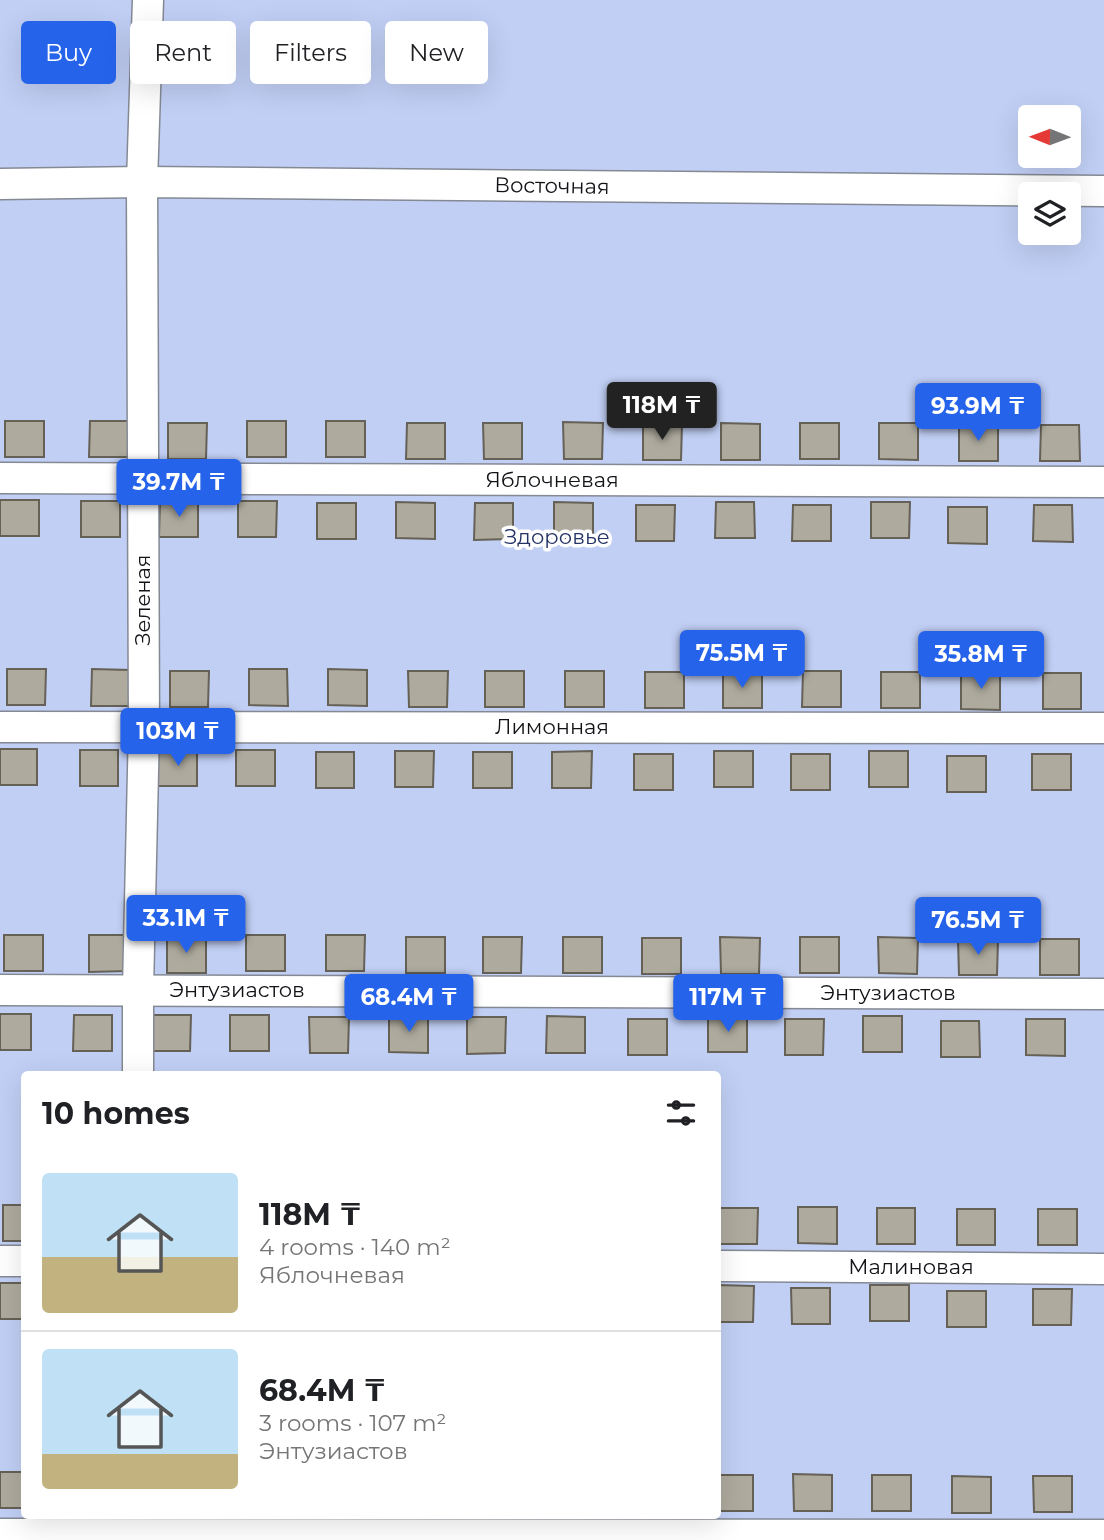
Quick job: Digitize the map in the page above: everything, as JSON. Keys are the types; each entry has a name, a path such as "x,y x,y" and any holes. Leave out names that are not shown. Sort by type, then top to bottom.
{"street":[{"name":"Зеленая","path":"138,1071 144,727 142,182 148,0"},
{"name":"Восточная","path":"0,184 142,182 1104,191"},
{"name":"Яблочневая","path":"0,478 1104,482"},
{"name":"Лимонная","path":"0,727 1104,728"},
{"name":"Энтузиастов","path":"0,990 1104,994"},
{"path":"0,1261 21,1261"},
{"name":"Малиновая","path":"721,1266 1104,1269"},
{"path":"0,1534 143,1530 1104,1535"}],"green space":[{"name":"Здоровье","path":"0,0 1104,0 1104,1540 0,1540"}],"building":[{"path":"5,421 44,421 44,457 5,457"},
{"path":"90,421 128,421 128,457 89,457"},
{"path":"247,421 286,421 286,457 247,457"},
{"path":"326,421 365,421 365,457 326,457"},
{"path":"563,422 603,423 602,459 564,459"},
{"path":"168,423 207,423 206,459 168,459"},
{"path":"407,423 445,423 445,459 406,459"},
{"path":"483,423 522,423 522,459 484,459"},
{"path":"721,423 760,424 760,460 721,460"},
{"path":"800,423 839,423 839,459 800,459"},
{"path":"879,423 918,423 918,460 879,459"},
{"path":"643,424 682,424 681,460 643,460"},
{"path":"959,425 998,425 998,461 959,461"},
{"path":"1041,425 1079,425 1080,461 1040,461"},
{"path":"0,500 39,500 39,536 0,536"},
{"path":"81,501 120,501 120,537 81,537"},
{"path":"160,501 198,501 198,537 159,537"},
{"path":"238,501 277,501 276,537 238,537"},
{"path":"396,502 435,503 435,539 396,538"},
{"path":"554,502 593,503 593,539 554,539"},
{"path":"716,502 754,502 755,538 715,538"},
{"path":"871,502 910,502 909,538 871,538"},
{"path":"317,503 356,503 356,539 317,539"},
{"path":"475,503 513,503 513,539 474,540"},
{"path":"636,505 675,505 674,541 636,541"},
{"path":"793,505 831,505 831,541 792,541"},
{"path":"1034,505 1072,505 1073,542 1033,541"},
{"path":"948,507 987,507 987,544 948,543"},
{"path":"7,669 46,669 45,705 7,705"},
{"path":"92,669 130,670 130,706 91,706"},
{"path":"249,669 287,669 288,706 249,705"},
{"path":"328,669 367,670 367,706 328,705"},
{"path":"170,671 209,671 208,707 170,707"},
{"path":"408,671 448,671 447,707 409,707"},
{"path":"485,671 524,671 524,707 485,707"},
{"path":"565,671 604,671 604,707 565,707"},
{"path":"803,671 841,671 841,707 802,707"},
{"path":"645,672 684,672 684,708 645,708"},
{"path":"723,672 762,672 762,708 723,708"},
{"path":"881,672 920,672 920,708 881,708"},
{"path":"961,673 1000,673 1000,710 961,709"},
{"path":"1043,673 1081,673 1081,709 1043,709"},
{"path":"0,749 37,749 37,785 0,785"},
{"path":"80,750 118,750 118,786 80,786"},
{"path":"158,750 197,750 197,786 158,786"},
{"path":"236,750 275,750 275,786 236,786"},
{"path":"395,751 434,751 433,787 395,787"},
{"path":"592,751 591,788 552,788 552,752"},
{"path":"714,751 753,751 753,787 714,787"},
{"path":"869,751 908,751 908,787 869,787"},
{"path":"316,752 354,752 354,788 316,788"},
{"path":"473,752 512,752 512,788 473,788"},
{"path":"634,754 673,754 673,790 634,790"},
{"path":"791,754 830,754 830,790 791,790"},
{"path":"1032,754 1071,754 1071,790 1032,790"},
{"path":"947,756 986,756 986,792 947,792"},
{"path":"4,935 43,935 43,971 4,971"},
{"path":"89,935 128,935 128,971 89,972"},
{"path":"246,935 285,935 285,971 246,971"},
{"path":"326,935 365,935 364,971 326,971"},
{"path":"167,937 206,937 206,973 167,973"},
{"path":"406,937 445,937 445,973 406,973"},
{"path":"483,937 522,937 521,973 483,973"},
{"path":"563,937 602,937 602,973 563,973"},
{"path":"720,937 760,938 759,974 721,974"},
{"path":"800,937 839,937 839,973 800,973"},
{"path":"878,937 918,938 917,974 879,973"},
{"path":"642,938 681,938 681,974 642,974"},
{"path":"958,939 998,939 997,975 959,975"},
{"path":"1040,939 1079,939 1079,975 1040,975"},
{"path":"0,1014 31,1014 31,1050 0,1050"},
{"path":"74,1015 112,1015 112,1051 73,1051"},
{"path":"152,1015 191,1015 190,1051 152,1051"},
{"path":"230,1015 269,1015 269,1051 230,1051"},
{"path":"389,1016 428,1016 428,1053 389,1052"},
{"path":"547,1016 585,1017 585,1053 546,1053"},
{"path":"708,1016 747,1016 747,1052 708,1052"},
{"path":"863,1016 902,1016 902,1052 863,1052"},
{"path":"309,1017 349,1017 348,1053 310,1053"},
{"path":"467,1017 506,1017 505,1053 467,1054"},
{"path":"628,1019 667,1019 667,1055 628,1055"},
{"path":"785,1019 824,1019 823,1055 785,1055"},
{"path":"1026,1019 1065,1019 1065,1056 1026,1055"},
{"path":"941,1021 979,1021 980,1057 941,1057"},
{"path":"3,1205 21,1205 21,1241 3,1241"},
{"path":"798,1207 837,1207 837,1244 798,1243"},
{"path":"721,1208 758,1208 757,1244 721,1244"},
{"path":"877,1208 915,1208 915,1244 877,1244"},
{"path":"957,1209 995,1209 995,1245 957,1245"},
{"path":"1038,1209 1077,1209 1077,1245 1038,1245"},
{"path":"0,1283 21,1283 21,1319 0,1319"},
{"path":"721,1285 754,1286 753,1322 721,1322"},
{"path":"870,1285 909,1285 909,1321 870,1321"},
{"path":"791,1288 830,1288 830,1324 792,1324"},
{"path":"1033,1289 1072,1289 1071,1325 1033,1325"},
{"path":"947,1291 986,1291 986,1327 947,1327"},
{"path":"0,1472 21,1472 21,1508 0,1508"},
{"path":"793,1474 832,1475 832,1511 794,1511"},
{"path":"721,1475 753,1475 753,1511 721,1511"},
{"path":"872,1475 911,1475 911,1511 872,1511"},
{"path":"952,1476 991,1477 991,1513 952,1513"},
{"path":"1033,1476 1072,1476 1072,1512 1034,1512"}]}
